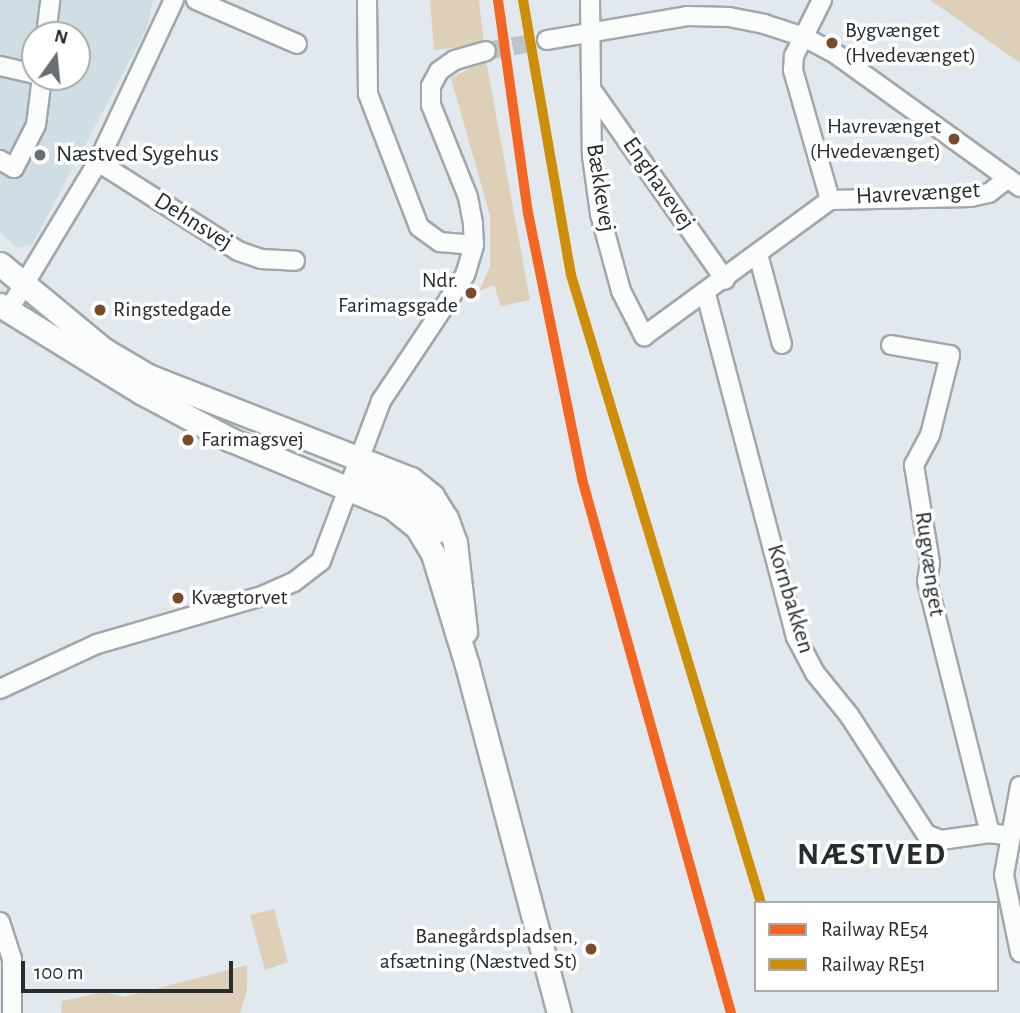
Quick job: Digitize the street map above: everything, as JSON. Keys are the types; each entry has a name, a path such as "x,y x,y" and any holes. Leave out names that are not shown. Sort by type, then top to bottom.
{"main road":[{"path":"0,264 25,281 104,349 148,376 411,479 432,496 446,518 455,543 462,588 467,665"},
{"path":"4,307 141,392 229,439 392,507 417,527 433,554 467,665 559,1013"},
{"path":"186,414 323,466 344,465 360,458"},
{"path":"347,489 382,485 415,503 436,530 462,588"}],"street":[{"path":"48,21 50,0"},
{"path":"4,307 25,281 98,162 174,0"},
{"path":"197,0 297,44"},
{"path":"367,0 368,94 419,227 440,242 474,245"},
{"name":"Bækkevej","path":"590,0 592,156 600,214 621,291 644,336"},
{"path":"821,0 802,36 793,70 830,200"},
{"path":"547,40 697,16 729,17 802,36 837,55 1014,182"},
{"path":"0,689 110,639 262,596 294,582 321,561 382,401 465,275 474,245 468,197 431,105 431,86 439,71 455,60 486,51"},
{"path":"0,66 21,71"},
{"name":"Enghavevej","path":"590,89 725,280"},
{"path":"7,164 36,125 40,91"},
{"name":"Dehnsvej","path":"98,162 238,251 261,259 295,261"},
{"name":"Havrevænget","path":"644,336 706,294 830,200 971,197 989,193 1014,182"},
{"path":"758,254 782,344"},
{"name":"Kornbakken","path":"706,294 796,637 809,661 926,834 941,840 990,833 1009,836"},
{"name":"Rugvænget","path":"891,345 950,355 930,435 914,466 930,563 927,581 990,833"},
{"path":"1020,786 1004,875 1020,952"},
{"path":"0,922 12,959 12,1013"}],"shaded area":[{"name":"Næstved Sygehus","path":"0,0 153,0 147,28 32,245 17,248 0,232"},
{"path":"430,0 479,0 484,44 434,50"},
{"path":"930,0 1020,0 1020,63"},
{"path":"486,60 530,300 501,306 494,285 479,291 490,267 490,216 451,78"},
{"path":"274,909 288,962 265,970 250,915"},
{"path":"247,965 247,990 240,1013 61,1013 62,1001 104,992 124,997"}],"tunnel":[{"path":"486,51 547,40"}],"rail line":[{"name":"RE54","path":"498,0 528,213 582,479 731,1013"},
{"name":"RE51","path":"523,0 571,275 760,901"}],"place":[{"name":"Bygvænget (Hvedevænget)","path":"832,43"},
{"name":"Havrevænget (Hvedevænget)","path":"954,139"},
{"name":"Næstved Sygehus","path":"40,155"},
{"name":"Ndr. Farimagsgade","path":"471,293"},
{"name":"Ringstedgade","path":"100,310"},
{"name":"Farimagsvej","path":"188,440"},
{"name":"Kvægtorvet","path":"178,598"},
{"name":"Banegårdspladsen, afsætning (Næstved St)","path":"591,949"}],"district":[{"name":"NÆSTVED","path":"872,854"}]}
